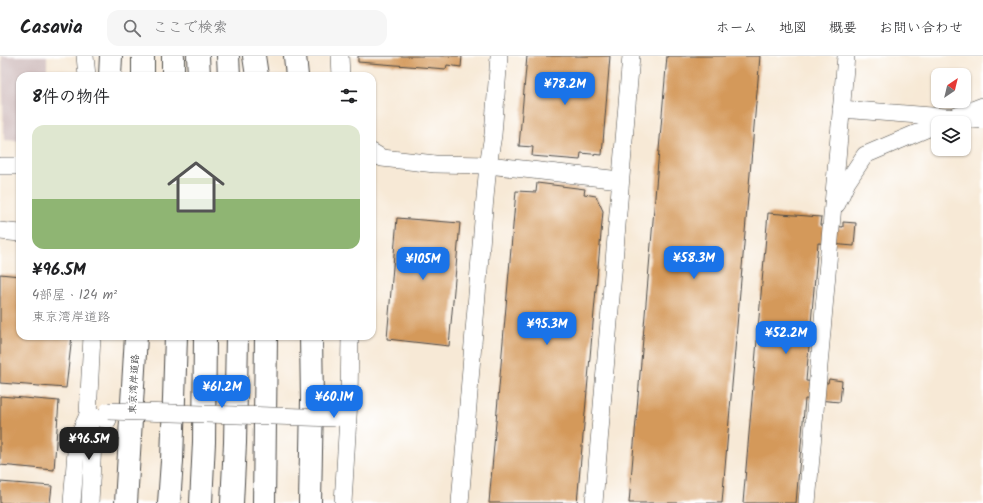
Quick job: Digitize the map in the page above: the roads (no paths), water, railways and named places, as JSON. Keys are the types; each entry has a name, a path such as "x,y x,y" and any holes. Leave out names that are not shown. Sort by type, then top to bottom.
{"highway":[{"path":"110,56 110,72"},
{"path":"143,56 143,72"},
{"path":"173,56 173,72"},
{"path":"198,56 200,72"},
{"path":"228,56 229,72"},
{"path":"254,56 256,72"},
{"path":"295,56 297,72"},
{"name":"東京湾岸道路","path":"126,503 136,340"},
{"path":"169,499 173,453 175,340"},
{"path":"201,503 204,442 205,340"},
{"path":"232,503 237,340"},
{"path":"264,503 266,340"},
{"path":"310,503 312,400 311,340"}],"street":[{"path":"85,56 87,72"},
{"path":"340,56 341,72"},
{"path":"460,503 488,165 493,135 499,56"},
{"path":"594,503 631,56"},
{"path":"807,503 846,56"},
{"path":"958,116 983,106"},
{"path":"841,109 931,118"},
{"path":"971,120 983,120"},
{"path":"832,217 847,182 865,155 931,127"},
{"path":"376,158 435,164 488,165 620,180"},
{"path":"0,166 16,166"},
{"path":"0,231 16,233"},
{"path":"90,503 93,441 88,415 92,340"},
{"path":"344,503 339,423 349,340"},
{"path":"88,415 339,423"},
{"path":"72,503 76,439 88,415"}]}
